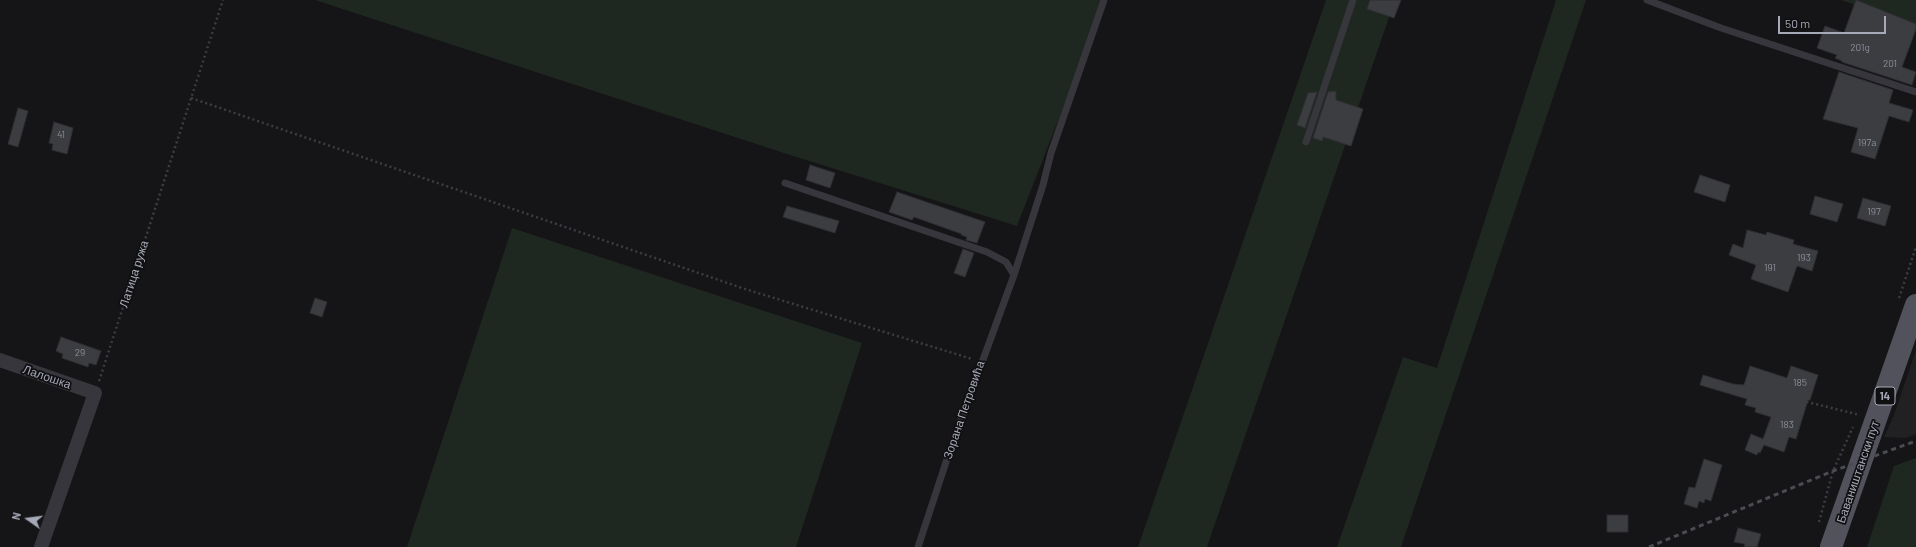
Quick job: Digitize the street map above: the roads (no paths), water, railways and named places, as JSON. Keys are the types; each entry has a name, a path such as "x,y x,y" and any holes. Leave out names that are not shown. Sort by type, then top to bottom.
{"main road":[{"name":"Баваништански пут","path":"1831,547 1916,305"}],"street":[{"name":"Лалошка","path":"0,360 95,393 41,547"}],"lane":[{"name":"Зорана Петровића","path":"918,547 981,362 1014,275 1043,185 1051,153 1104,0"},
{"path":"1306,142 1353,0"},
{"path":"1647,0 1721,28 1916,92"},
{"path":"785,183 987,252 1006,262 1014,275"}],"railway":[{"path":"1649,547 1833,471 1916,441"}]}
